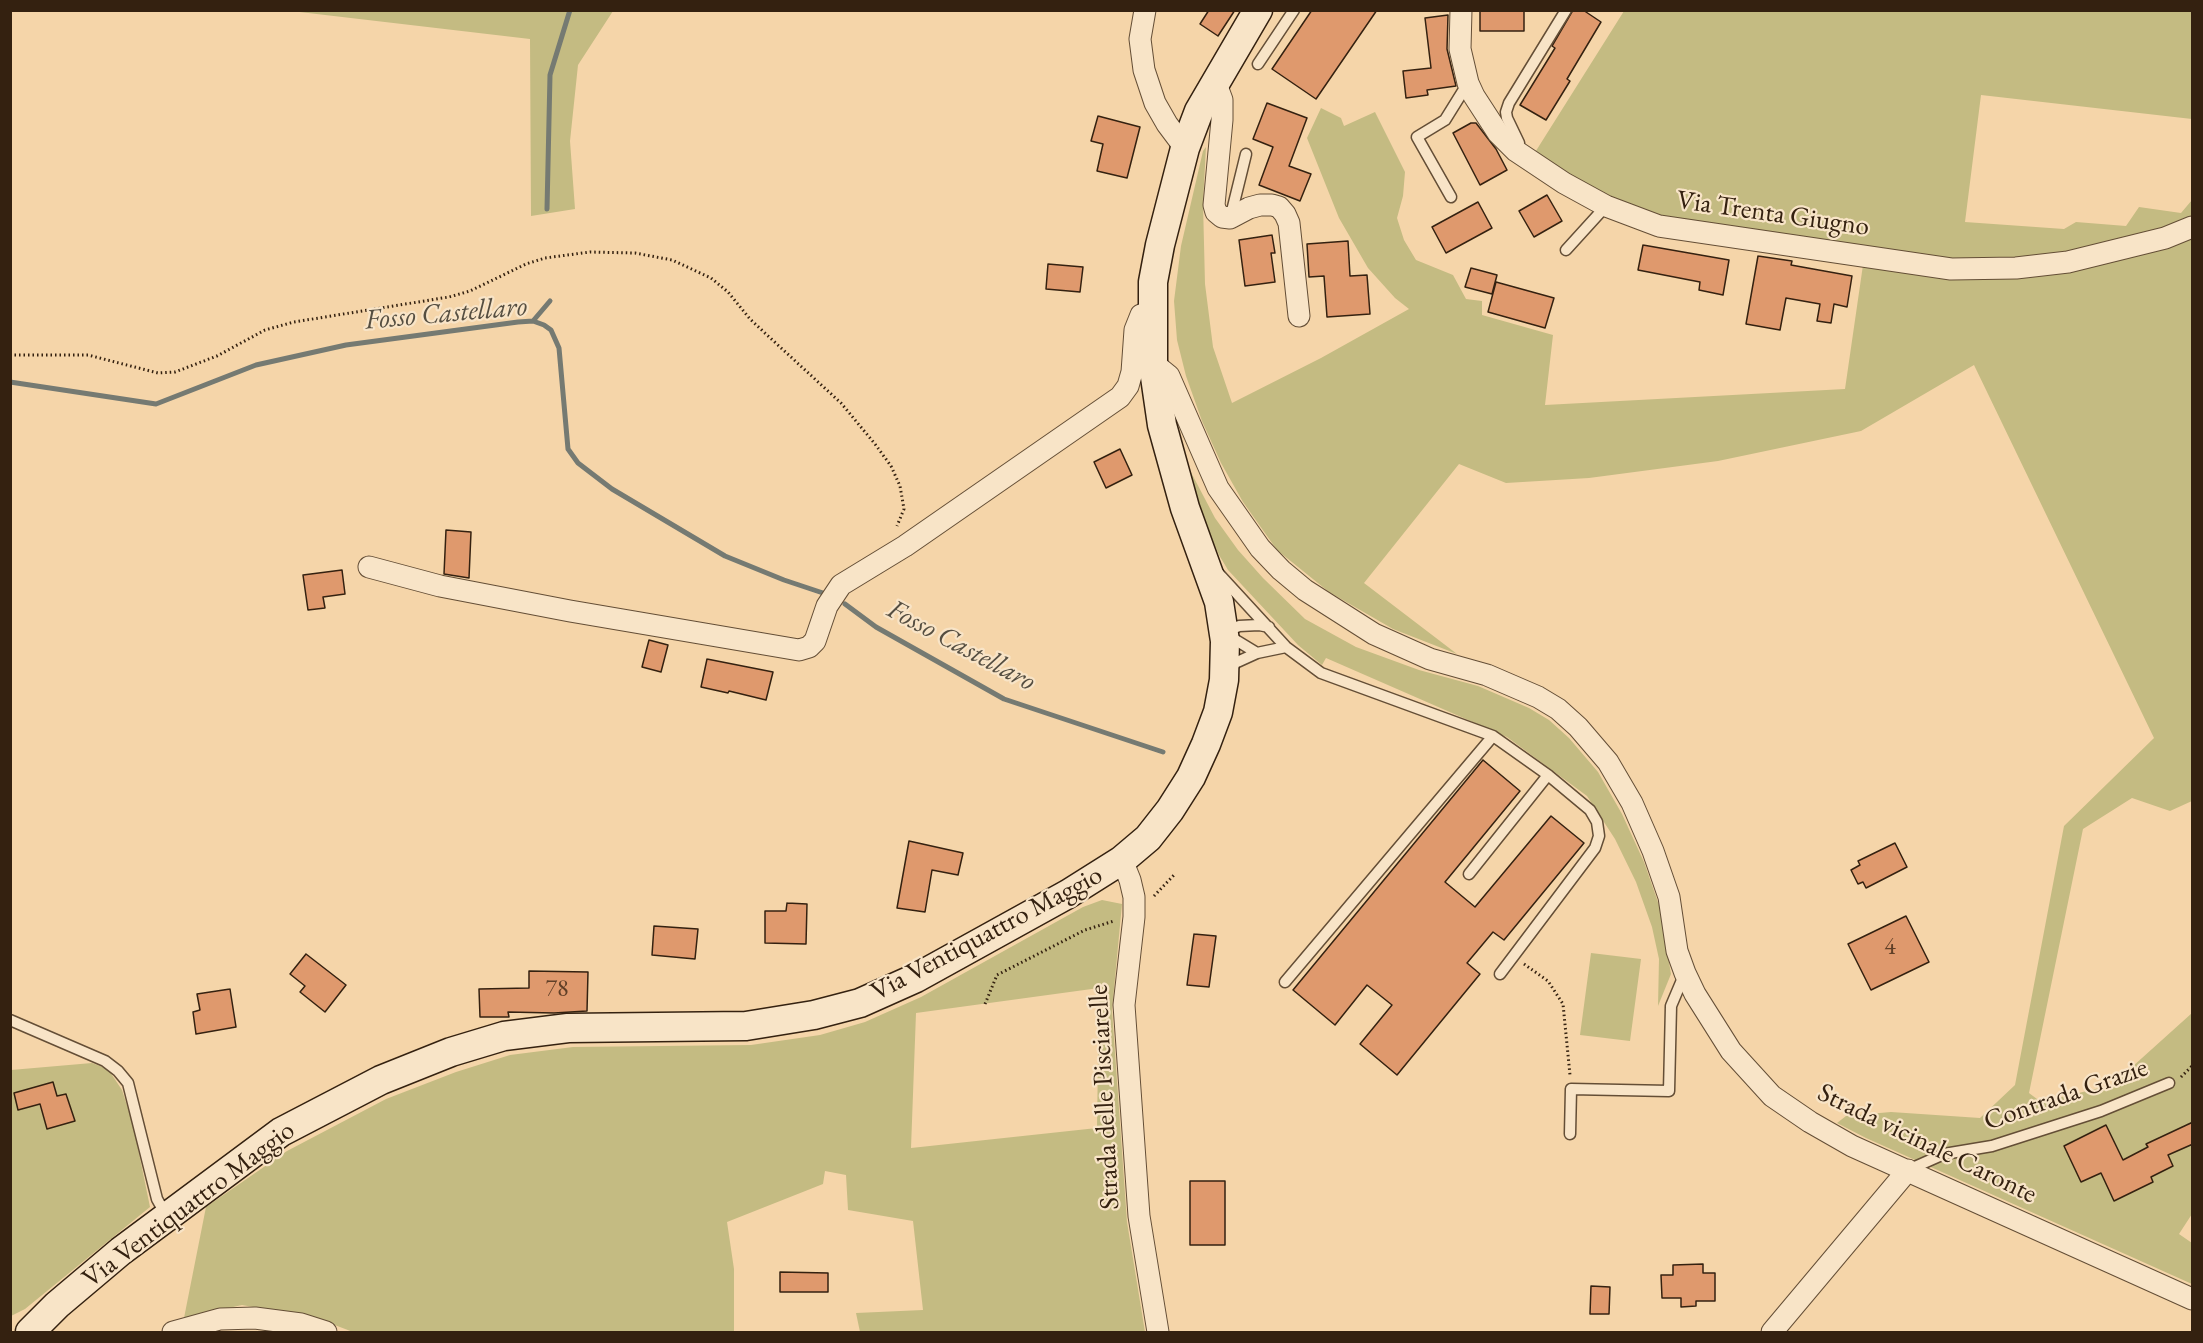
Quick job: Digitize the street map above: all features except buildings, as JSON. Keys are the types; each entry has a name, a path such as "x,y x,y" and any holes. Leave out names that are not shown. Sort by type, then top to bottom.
{"main road":[{"name":"Via Ventiquattro Maggio","path":"30,1332 90,1276 167,1215 281,1132 381,1080 451,1052 504,1036 568,1028 746,1026 814,1015 860,1003 916,978 1068,894 1122,860 1148,838 1170,810 1191,777 1218,712 1224,680 1224,633 1219,602 1201,555 1162,425 1153,363 1153,282 1185,148 1199,111 1258,10"}],"street":[{"path":"1145,10 1140,39 1144,69 1155,103 1185,148"},
{"name":"Via Trenta Giugno","path":"1461,10 1460,49 1468,83 1498,133 1516,152 1564,183 1606,206 1659,226 1951,269 2016,268 2068,262 2112,253 2165,238 2193,227"},
{"path":"1215,81 1222,100 1214,205 1216,212 1222,217 1230,218 1260,205 1279,207 1286,214 1299,316"},
{"path":"369,567 462,590 799,650 809,647 815,641 827,606 841,585 890,555 1120,397 1130,379 1135,330 1141,315 1153,310"},
{"name":"Strada vicinale Caronte","path":"1153,363 1169,376 1218,488 1239,521 1281,570 1305,590 1374,634 1430,659 1487,675 1538,697 1578,727 1608,762 1632,803 1653,851 1669,897 1677,951 1695,994 1731,1051 1772,1096 1809,1122 1852,1146 2193,1299"},
{"name":"Strada delle Pisciarelle","path":"1122,860 1134,897 1125,1005 1139,1216 1158,1332"},
{"path":"1772,1332 1908,1170"},
{"path":"173,1332 220,1319 255,1318 301,1324 326,1332"}],"lane":[{"path":"1258,64 1294,10"},
{"path":"1516,152 1519,143 1507,118 1509,103 1566,10"},
{"path":"1451,197 1417,137 1445,120 1468,83"},
{"path":"1230,218 1246,154"},
{"path":"1566,250 1606,206"},
{"path":"1201,555 1286,647 1321,673 1493,736 1548,775 1590,810 1597,822 1599,836 1595,848 1500,974"},
{"path":"1224,633 1239,626 1269,627"},
{"path":"1224,633 1257,653"},
{"path":"1224,680 1236,663 1257,653 1286,647"},
{"path":"1285,982 1493,736"},
{"path":"1468,874 1548,775"},
{"path":"1570,1134 1571,1089 1669,1091 1671,1006 1685,973"},
{"path":"10,1020 105,1061 128,1083 157,1199 167,1215"},
{"name":"Contrada Grazie","path":"1908,1170 1944,1155 1992,1146 2090,1114 2169,1083"}],"path":[{"path":"10,356 88,355 158,373 175,372 217,356 265,330 294,322 449,297 470,291 526,264 545,258 573,253 624,252 672,260 711,278 728,292 750,319 841,403 875,444 891,466 900,486 904,509 888,542 887,549 890,555"},
{"path":"985,1004 997,975 1085,930 1134,917 1175,874"},
{"path":"1514,956 1548,981 1563,1004 1571,1089"}],"shaded area":[{"path":"291,11 613,11 578,65 570,141 575,209 531,216 530,39"},
{"path":"1624,11 2192,11 2192,119 1981,95 1965,222 2064,229 2076,222 2126,226 2139,207 2181,213 2192,200 2192,216 2141,237 2081,252 2013,259 1949,259 1693,223 1643,212 1592,190 1534,154"},
{"path":"1321,108 1341,118 1344,126 1375,112 1405,172 1403,196 1397,218 1404,240 1416,260 1453,275 1466,299 1482,301 1482,315 1553,335 1545,405 1845,389 1863,265 2129,257 2192,239 2192,801 2170,811 2132,798 2083,829 2029,1093 2041,1102 2112,1085 2192,1013 2192,1214 2179,1234 2192,1243 2192,1284 1837,1123 1846,1116 1891,1112 1980,1118 2015,1085 2064,826 2154,738 1974,365 1861,431 1718,461 1589,478 1506,483 1459,464 1364,583 1457,654 1393,629 1329,592 1277,550 1243,502 1221,463 1202,421 1186,376 1177,340 1174,301 1181,246 1203,151 1206,147 1203,203 1205,284 1213,347 1232,403 1321,358 1409,309 1395,298 1368,268 1339,218 1307,138"},
{"path":"1184,459 1215,518 1238,550 1305,619 1356,647 1419,670 1478,686 1529,708 1549,720 1569,738 1598,772 1622,814 1644,862 1660,908 1671,974 1658,1006 1659,959 1652,927 1636,882 1615,839 1587,796 1507,737 1326,658 1322,665 1298,645 1228,570 1201,515"},
{"path":"1102,900 1122,904 1112,1010 1127,1222 1145,1332 860,1332 856,1313 923,1310 913,1221 848,1210 846,1175 825,1171 823,1184 727,1222 734,1269 734,1332 353,1332 319,1319 242,1305 184,1318 206,1207 287,1151 386,1099 456,1072 510,1055 573,1047 751,1045 820,1035 865,1022 921,997 1083,907","holes":["1099,988 1097,1128 911,1148 916,1013"]},
{"path":"1591,953 1641,959 1630,1041 1580,1035"},
{"path":"92,1063 108,1069 122,1090 133,1124 150,1207 25,1309 11,1316 11,1070","holes":["52,1082 57,1096 67,1094 74,1121 47,1129 39,1104 19,1110 14,1094"]}],"waterway":[{"path":"547,209 550,75 570,10"},
{"path":"533,321 550,301"},
{"name":"Fosso Castellaro","path":"10,382 156,404 256,365 346,345 533,321 551,330 559,348 568,449 578,463 612,489 725,556 823,593"},
{"name":"Fosso Castellaro","path":"845,604 876,627 1004,699 1163,752"}]}
